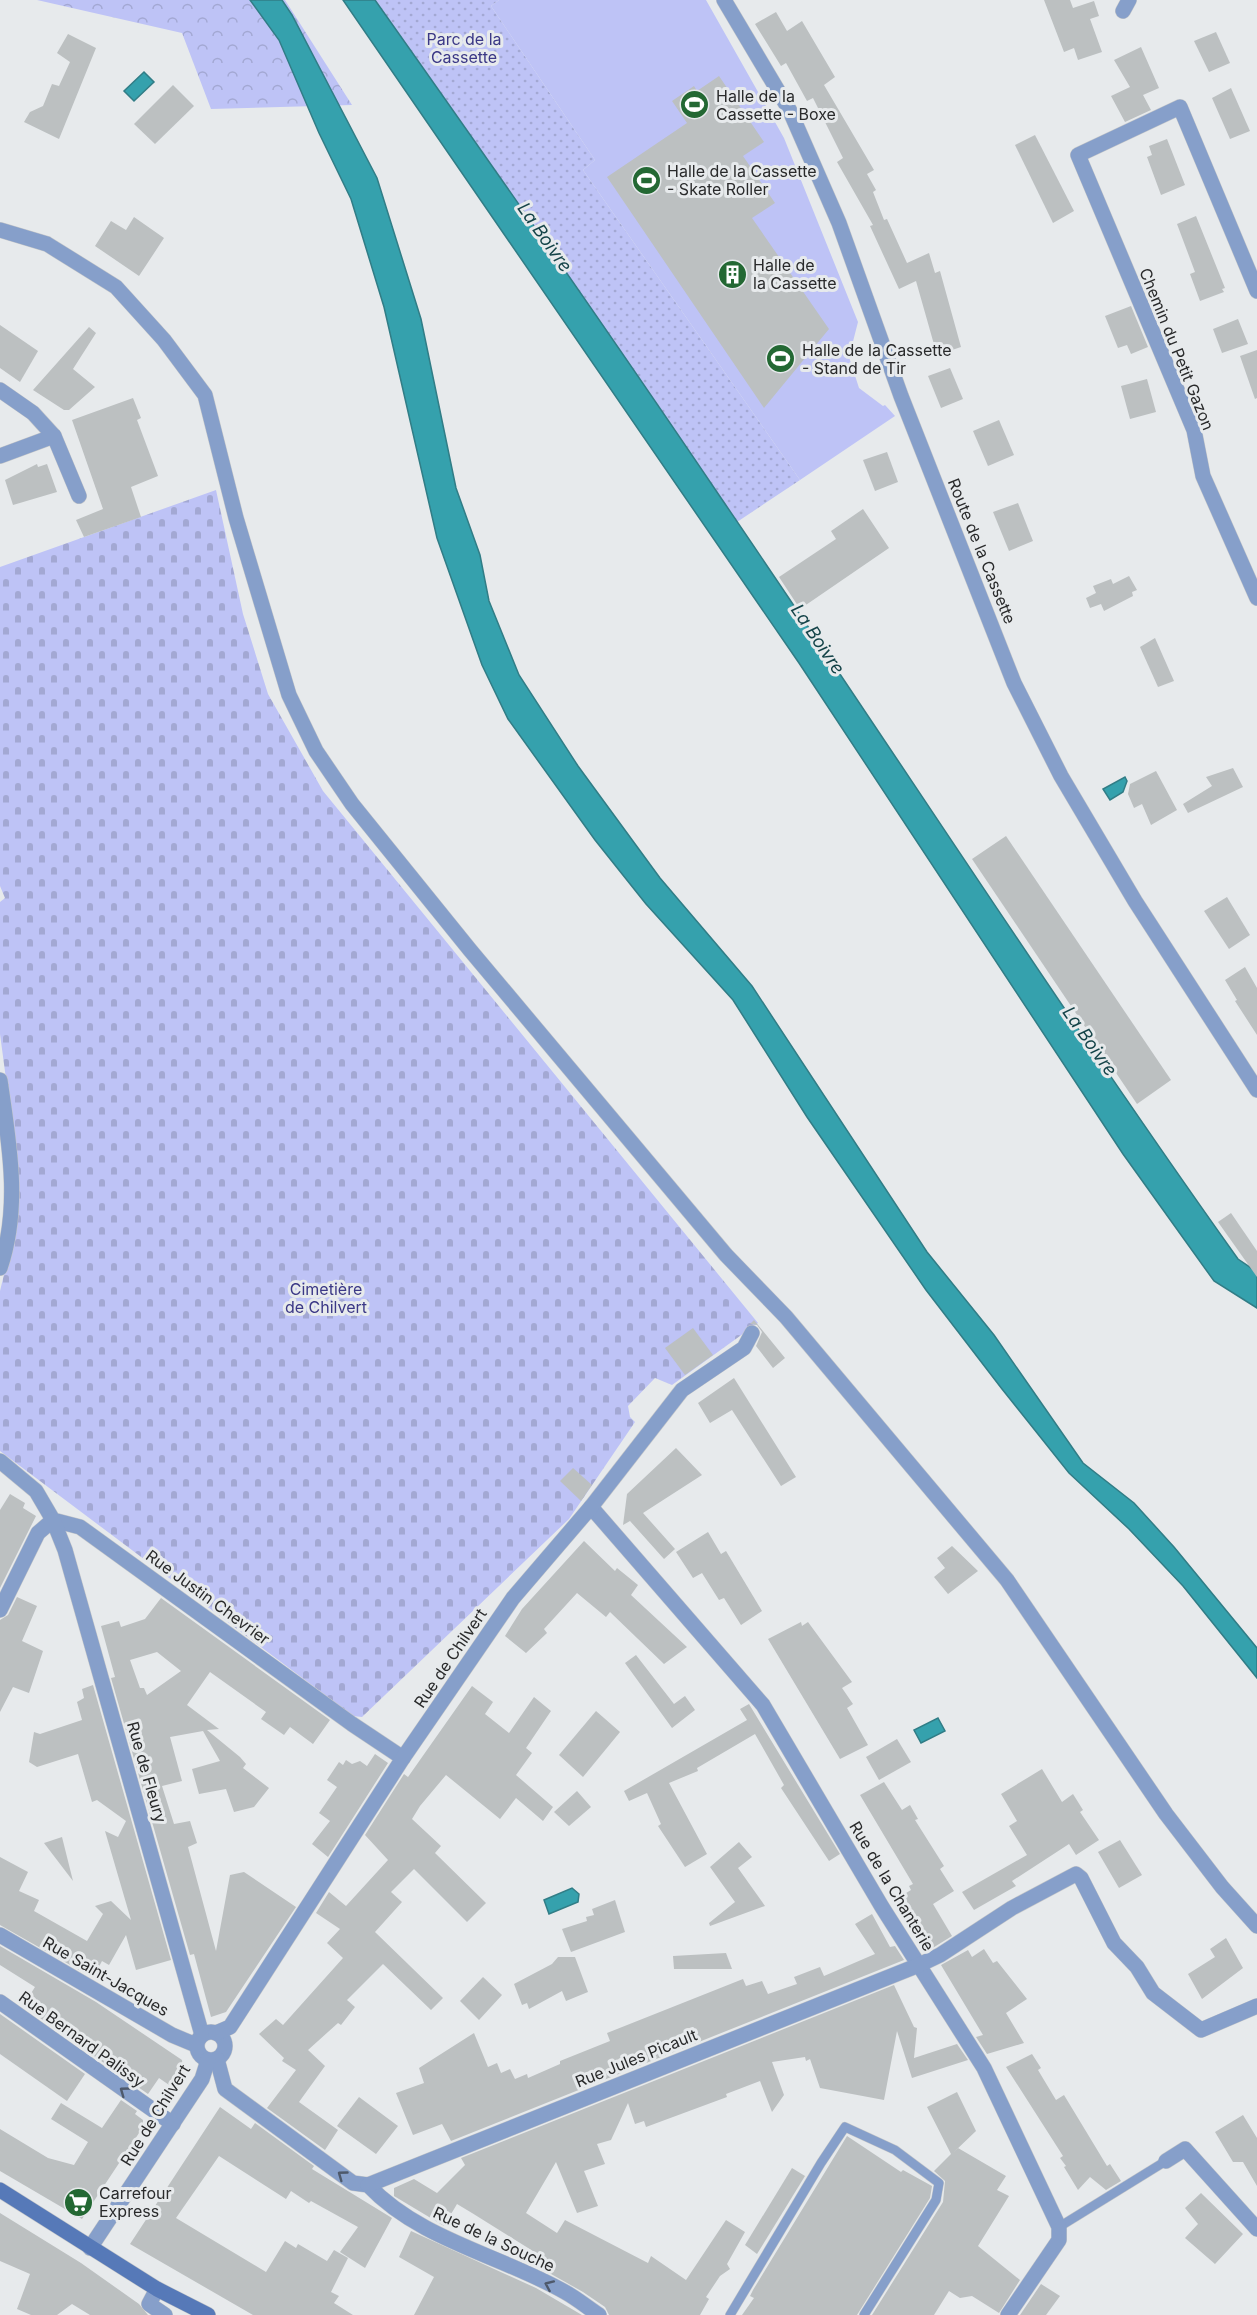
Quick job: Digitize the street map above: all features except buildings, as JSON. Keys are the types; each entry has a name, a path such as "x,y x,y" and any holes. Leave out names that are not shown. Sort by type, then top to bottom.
{"main road":[{"path":"0,2190 157,2289 208,2315"}],"street":[{"name":"Route de la Cassette","path":"724,0 790,111 834,213 901,396 1014,683 1060,776 1135,901 1257,1090"},
{"name":"Chemin du Petit Gazon","path":"1257,291 1180,107 1078,155 1194,430 1203,476 1257,598"},
{"path":"0,231 47,244 116,287 164,340 205,395 236,518 289,694 316,751 346,795 470,951 726,1255 786,1317 1007,1580 1166,1814 1222,1887 1257,1926"},
{"path":"0,390 33,413 54,436 79,496"},
{"path":"0,456 54,436"},
{"path":"0,1080 11,1215 0,1268"},
{"name":"Rue de Chilvert","path":"205,2038 230,2027 403,1758 513,1598 591,1507 682,1390 744,1348 752,1333"},
{"path":"0,1461 36,1491 53,1520 38,1533 0,1610"},
{"name":"Rue de la Chanterie","path":"591,1507 763,1705 919,1965 984,2067 1059,2227"},
{"name":"Rue Justin Chevrier","path":"53,1520 80,1527 352,1725 403,1758"},
{"name":"Rue de Fleury","path":"53,1520 66,1550 205,2038"},
{"name":"Rue Jules Picault","path":"368,2185 919,1965 940,1955 1012,1908 1076,1874 1081,1878 1114,1943 1137,1967 1153,1993 1201,2030 1257,2006"},
{"name":"Rue Saint-Jacques","path":"0,1935 172,2035 205,2038"},
{"name":"Rue Bernard Palissy","path":"0,2002 173,2124"},
{"name":"Rue de Chilvert","path":"90,2248 213,2060 225,2048 223,2039 205,2038"},
{"name":"Rue de Chilvert","path":"205,2038 201,2056 213,2060"},
{"name":"Rue de la Souche","path":"213,2060 225,2089 352,2183 368,2185 378,2196 429,2230 564,2292 599,2315"},
{"path":"1163,2163 1185,2149 1257,2229"},
{"path":"1008,2315 1059,2240 1059,2227"},
{"path":"157,2289 149,2304 165,2315"}],"lane":[{"path":"730,2315 845,2127 895,2150 939,2183 936,2200 864,2315"},
{"path":"1059,2227 1163,2163"}],"green space":[{"path":"37,0 285,0 352,105 211,109 182,33"},
{"name":"Parc de la Cassette","path":"375,0 499,0 491,6 595,160 583,170 800,480 737,522"},
{"path":"499,0 706,0 784,138 858,322 849,357 859,388 883,406 885,405 895,416 800,480 583,170 595,160 491,6"},
{"name":"Cimetière de Chilvert","path":"216,490 243,614 268,694 323,791 758,1323 672,1385 655,1378 628,1406 630,1417 635,1422 569,1519 362,1717 353,1716 0,1451 0,1291 9,1254 6,1079 0,1034 0,902 5,898 0,886 0,567"}],"shaded area":[{"path":"250,0 282,0 377,178 421,319 456,488 480,555 489,601 519,675 578,766 660,878 752,986 927,1252 994,1335 1083,1463 1134,1503 1174,1547 1257,1648 1257,1678 1183,1586 1129,1529 1069,1473 1002,1389 926,1290 807,1117 733,1000 646,904 595,840 508,719 482,665 437,538 384,307 351,199 319,133 279,40"},
{"name":"La Boivre","path":"343,0 375,0 506,186 786,593 1172,1165 1238,1259 1257,1272 1257,1308 1214,1281 1123,1154 799,663"},
{"path":"144,72 154,82 134,101 124,91"},
{"path":"1125,777 1127,781 1123,792 1110,800 1103,789"},
{"path":"938,1718 945,1731 921,1743 914,1730"},
{"path":"572,1888 579,1894 578,1902 549,1914 544,1900"}],"place":[{"name":"Halle de la Cassette - Boxe","path":"695,105"},
{"name":"Halle de la Cassette - Skate Roller","path":"646,180"},
{"name":"Halle de la Cassette","path":"732,274"},
{"name":"Halle de la Cassette - Stand de Tir","path":"781,359"},
{"name":"Carrefour Express","path":"78,2202"}]}
